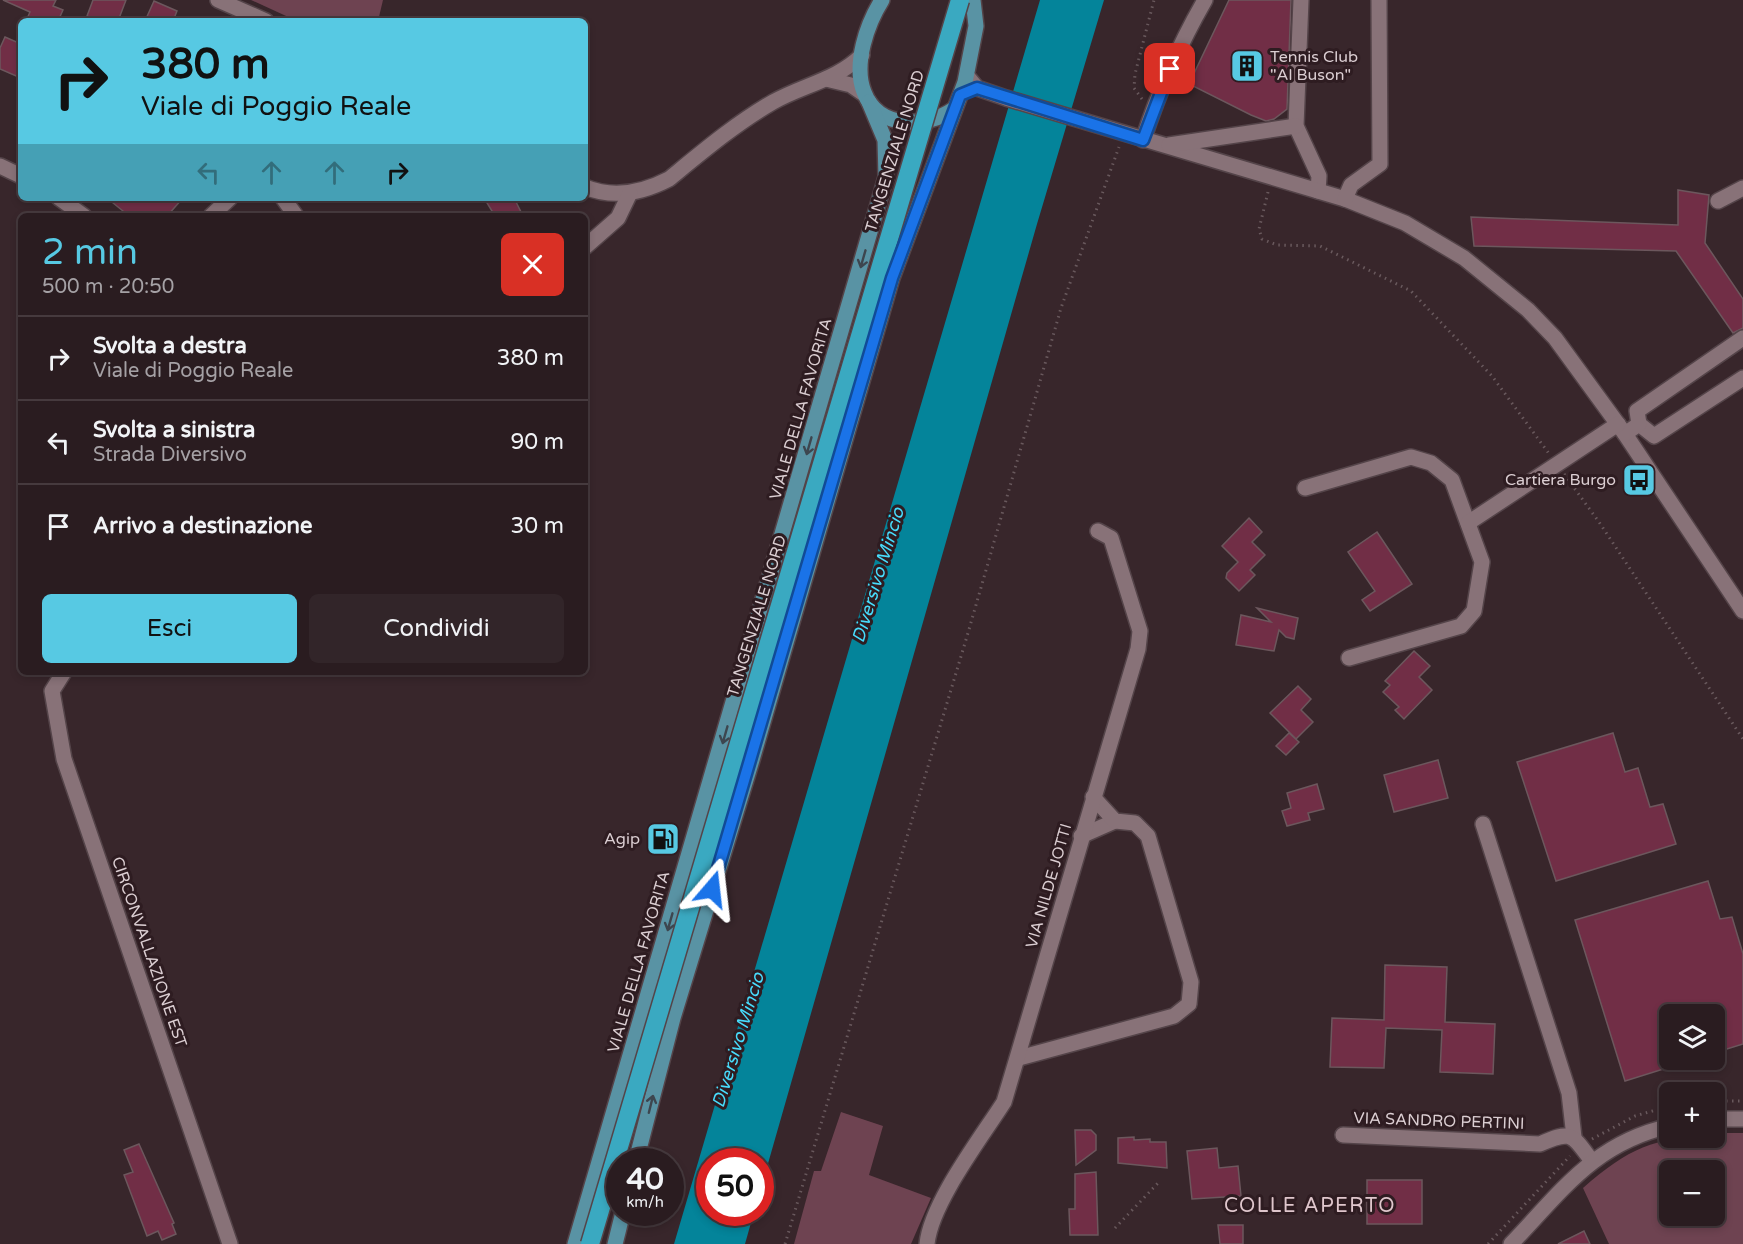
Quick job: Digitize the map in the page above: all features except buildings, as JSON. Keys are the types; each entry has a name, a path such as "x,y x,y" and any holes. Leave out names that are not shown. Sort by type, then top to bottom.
{"highway":[{"name":"TANGENZIALE NORD","path":"590,1244 960,0"}],"main road":[{"path":"861,55 873,18 882,0"},
{"path":"973,0 976,18"},
{"path":"639,1148 673,1018 752,760 892,278 967,76 976,18 983,0"},
{"name":"VIALE DELLA FAVORITA","path":"575,1244 886,177 885,140 867,98 861,77 861,55"},
{"path":"867,98 889,116 908,124 932,122 957,102"},
{"path":"615,1244 620,1226"}],"street":[{"path":"218,0 259,18"},
{"path":"1143,140 1154,105 1185,34 1205,0"},
{"path":"1301,0 1296,126 1319,176 1318,191"},
{"path":"1345,199 1351,185 1380,164 1379,0"},
{"path":"588,188 610,194 630,193 669,179 752,115 795,90 847,69 861,55"},
{"path":"967,76 977,88 1006,98 1160,146 1345,199 1405,223 1464,258 1514,298 1555,338 1621,429 1743,611"},
{"path":"826,79 851,85 867,98"},
{"path":"957,102 977,88"},
{"path":"1160,146 1296,126"},
{"path":"0,166 18,175"},
{"path":"1718,201 1743,188"},
{"path":"588,244 618,218 630,193"},
{"path":"63,201 80,213"},
{"path":"214,213 227,201"},
{"path":"1743,338 1636,411 1639,424 1654,436 1743,378"},
{"path":"1468,523 1557,464 1621,429 1639,424"},
{"path":"1305,488 1411,457 1431,463 1452,480 1482,562 1474,611 1461,626 1349,658"},
{"name":"VIA NILDE JOTTI","path":"927,1244 929,1229 964,1163 1004,1102 1019,1058 1081,836 1138,649 1140,631 1111,538 1098,531"},
{"name":"CIRCONVALLAZIONE EST","path":"62,675 52,691 64,759 230,1244"},
{"path":"1093,797 1115,821"},
{"path":"1019,1058 1174,1016 1189,1004 1191,982 1148,836 1135,823 1115,821 1081,836"},
{"path":"1483,824 1569,1093 1574,1137 1591,1160"},
{"path":"1725,1119 1743,1119"},
{"path":"1511,1244 1591,1160 1629,1140 1659,1130"},
{"name":"VIA SANDRO PERTINI","path":"1343,1136 1540,1144 1562,1134 1574,1137"}],"path":[{"path":"1154,0 1135,74 1134,88 1144,100 1154,105"},
{"path":"785,1244 968,633 1061,308 1124,134"},
{"path":"1271,176 1259,229 1262,239 1277,245 1320,246 1412,291 1492,376 1618,550 1743,739"},
{"path":"1725,1101 1743,1101"},
{"path":"1115,1228 1160,1181"}],"shaded area":[{"path":"251,0 383,0 379,18 290,18"},
{"path":"841,1112 883,1126 869,1175 931,1198 911,1244 794,1244 814,1171 821,1171"},
{"path":"1725,1133 1743,1133 1743,1244 1609,1244 1583,1188 1629,1154 1658,1143 1659,1148 1725,1148"}],"water":[{"name":"Diversivo Mincio","path":"1040,0 1104,0 1037,224 772,1148 702,1148"},
{"path":"696,1169 696,1226 750,1226 745,1244 674,1244 679,1226 684,1226 684,1210"}],"place":[{"name":"Tennis Club \"Al Buson\"","path":"1247,66"},
{"name":"Cartiera Burgo","path":"1639,480"},
{"name":"Agip","path":"663,839"}],"district":[{"name":"COLLE APERTO","path":"1310,1206"}],"route":[{"path":"712,889 759,737 892,278 960,95 977,88 1143,140 1154,105 1170,69"}]}
